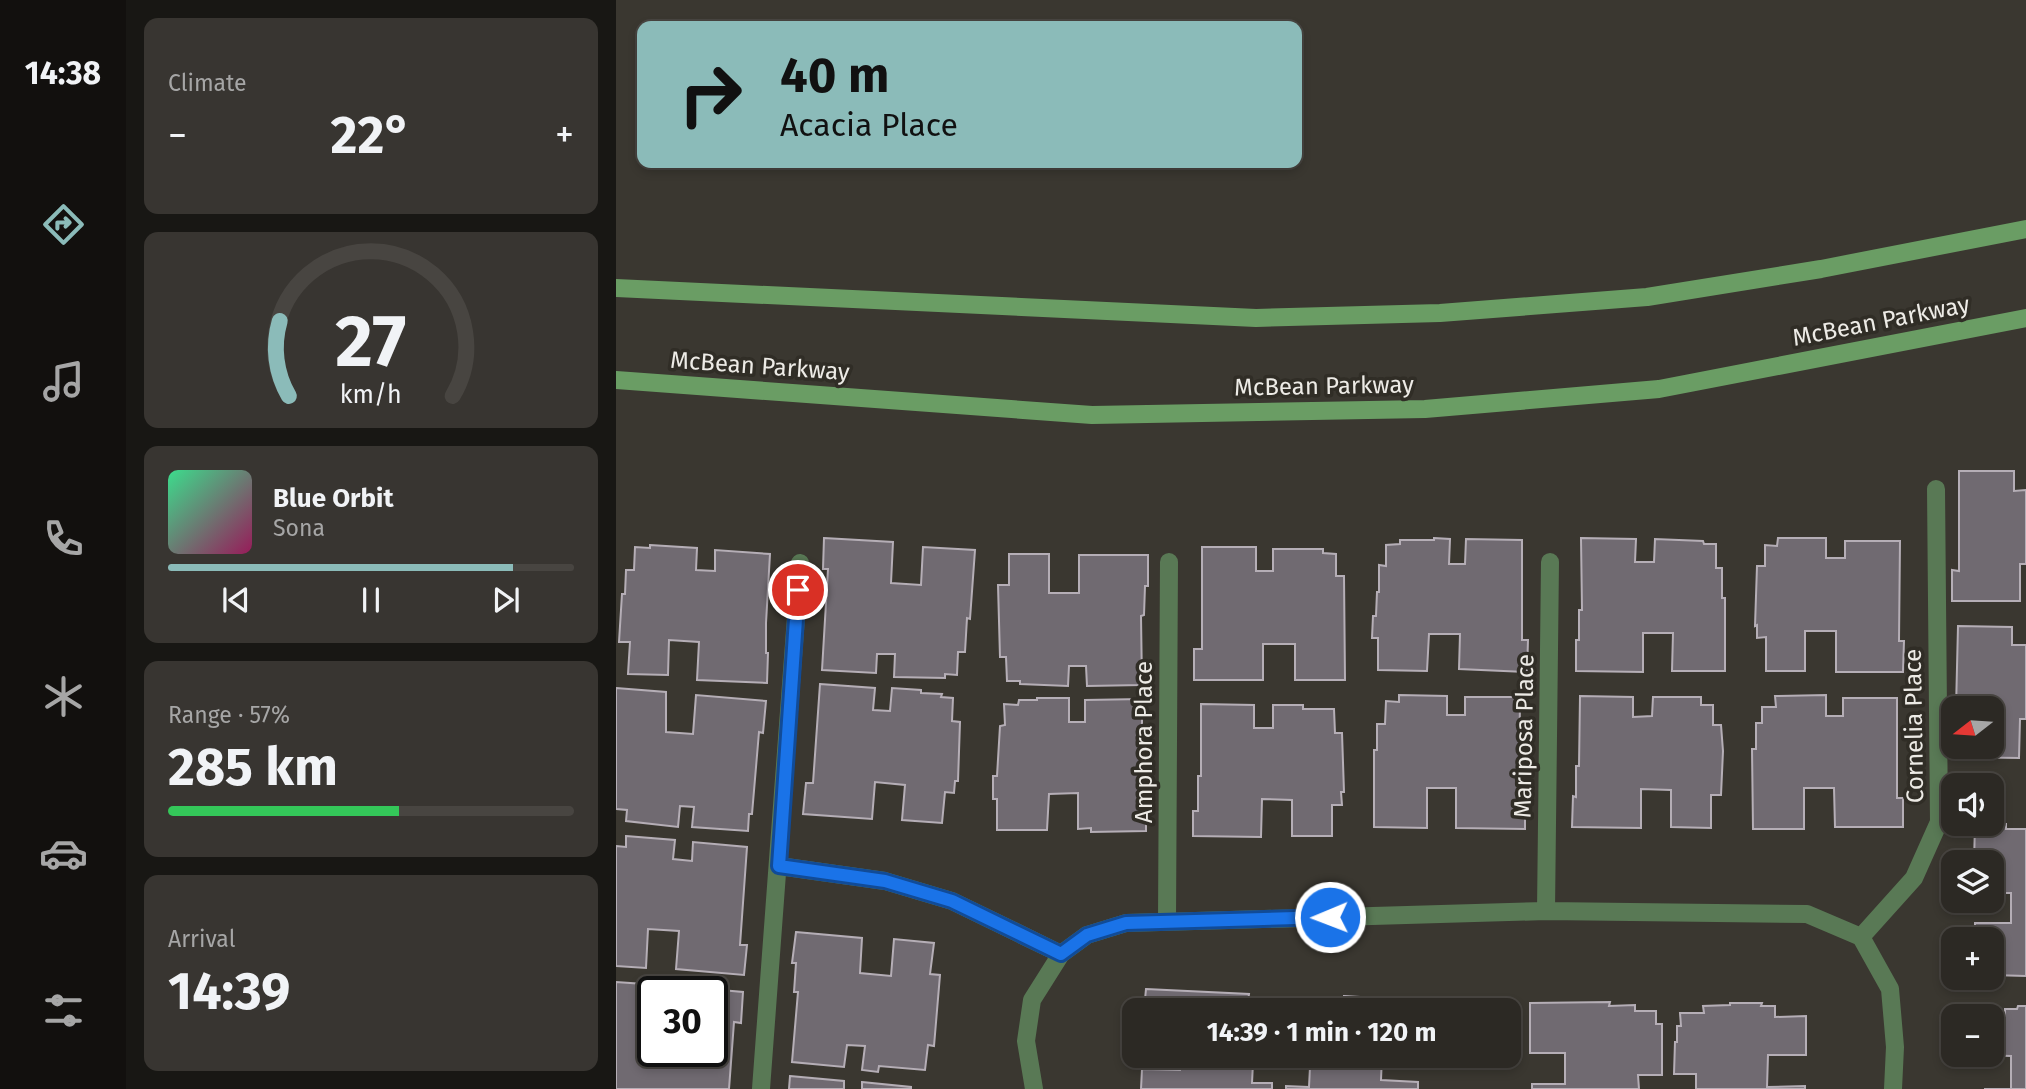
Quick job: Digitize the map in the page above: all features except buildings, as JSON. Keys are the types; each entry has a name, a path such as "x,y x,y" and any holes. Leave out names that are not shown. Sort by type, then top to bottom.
{"main road":[{"path":"616,288 1256,318 1440,313 1647,297 1821,269 2026,229"},
{"name":"McBean Parkway","path":"616,380 1092,415 1425,409 1659,389 2026,318"}],"street":[{"name":"Cornelia Place","path":"1861,937 1914,877 1939,822 1936,489"},
{"name":"Amphora Place","path":"1167,921 1169,562"},
{"name":"Mariposa Place","path":"1546,911 1550,562"},
{"path":"761,1089 800,563"},
{"path":"779,866 885,881 952,901 1061,954"},
{"path":"1034,1089 1026,1041 1032,1000 1061,954 1087,935 1126,923 1546,911 1807,914 1861,937 1890,989 1895,1047 1893,1089"}],"route":[{"path":"798,590 779,866 885,881 952,901 1061,954 1087,935 1126,923 1330,917"}]}
